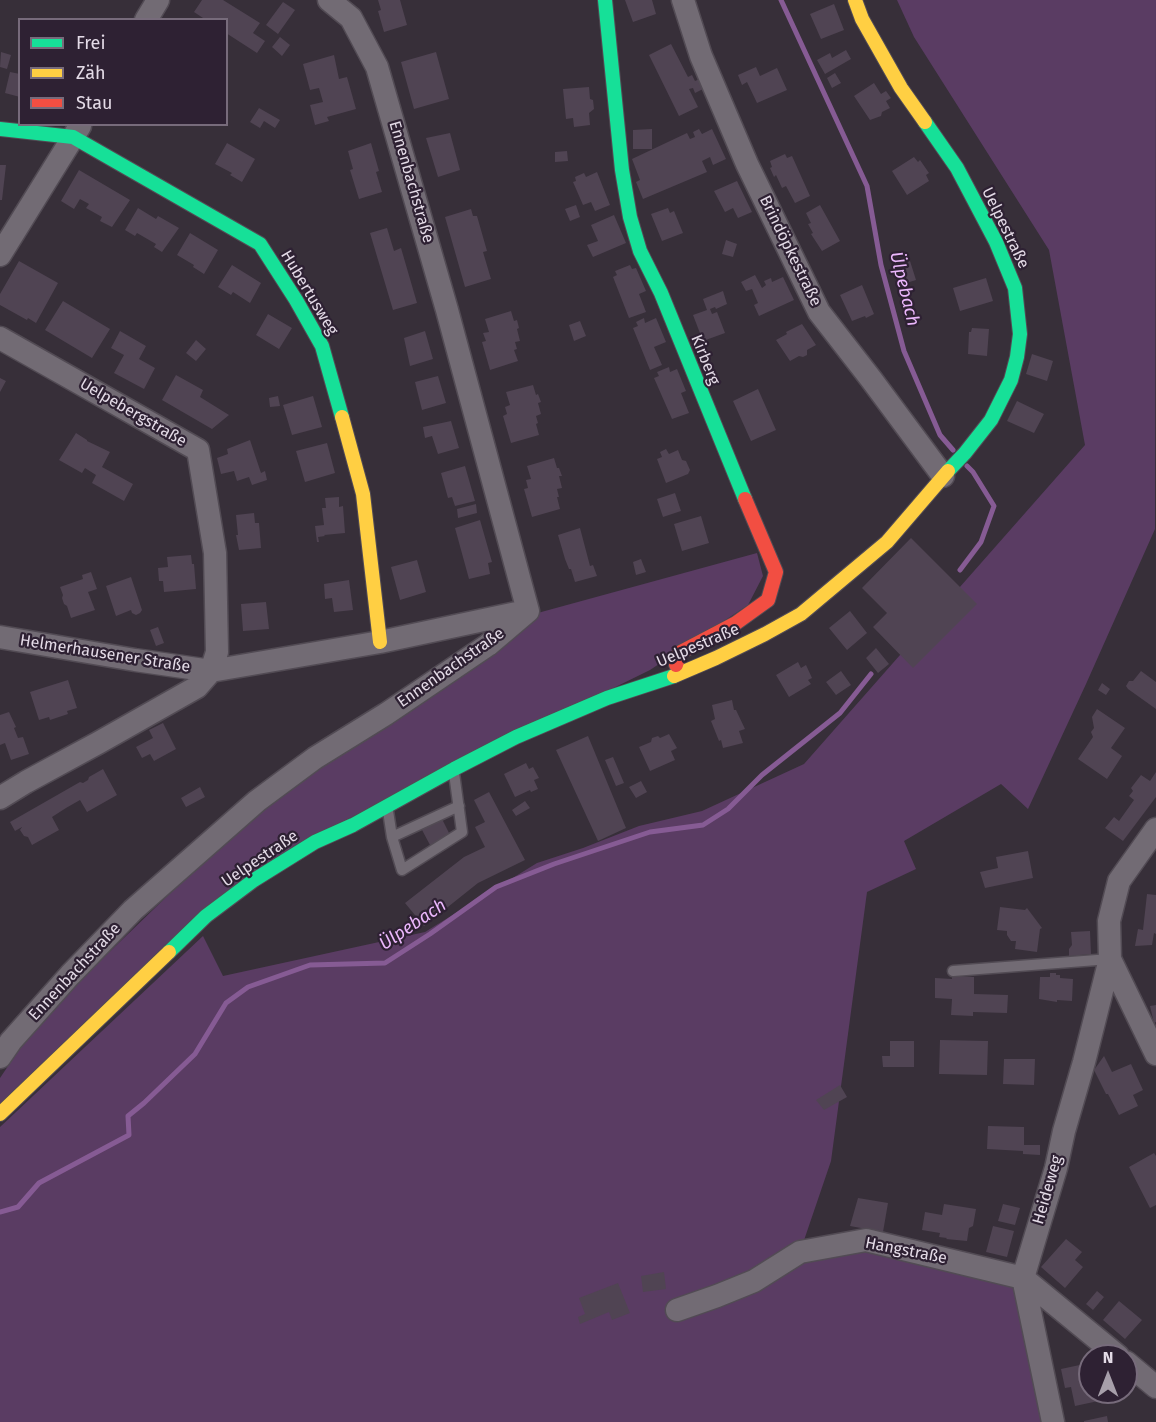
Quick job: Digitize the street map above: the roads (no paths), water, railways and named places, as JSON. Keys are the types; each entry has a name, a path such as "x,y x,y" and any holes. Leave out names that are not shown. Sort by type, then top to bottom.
{"main road":[{"name":"Kirberg","path":"605,0 622,170 630,217 640,251 661,293 776,572 768,600 736,623 679,653 674,676"},
{"name":"Uelpestraße","path":"0,1114 206,916 254,880 315,842 353,825 516,737 607,698 674,676 716,658 801,614 887,542 991,420 1011,380 1017,357 1020,334 1015,288 996,242 957,168 901,88 862,19 855,0"},
{"name":"Hubertusweg","path":"0,129 77,131 260,244 322,346 363,494 380,642"}],"street":[{"path":"147,18 158,0"},
{"name":"Ennenbachstraße","path":"0,1057 11,1041 70,975 133,910 257,801 315,758 386,714 488,645 528,610 447,310 377,67 351,18 329,0"},
{"name":"Brindöpkestraße","path":"682,0 701,56 747,164 819,312 947,471"},
{"path":"0,255 77,131"},
{"name":"Uelpebergstraße","path":"0,338 198,450 215,553 217,652 211,671"},
{"path":"0,798 197,687 211,671 380,642 528,610"},
{"name":"Helmerhausener Straße","path":"0,637 211,671"},
{"path":"1156,829 1119,881 1109,921 1110,959 1156,1053"},
{"name":"Heideweg","path":"1053,1422 1023,1278 1056,1168 1110,959"},
{"name":"Hangstraße","path":"677,1310 754,1281 800,1252 866,1240 1023,1278 1104,1344"},
{"path":"1138,1372 1156,1387"}],"lane":[{"path":"387,806 392,837 402,870 462,832 454,770"},
{"path":"392,837 459,806"},
{"path":"953,970 1110,959"}],"waterway":[{"name":"Ülpebach","path":"781,0 867,186 881,265 904,351 940,435 953,450"},
{"name":"Ülpebach","path":"960,570 981,542 994,506 967,466"},
{"name":"Ülpebach","path":"0,1212 18,1207 39,1183 129,1135 128,1116 195,1054 226,1003 248,987 310,965 385,963 496,887 554,864 650,832 703,825 728,809 762,775 840,713 871,674"}]}
